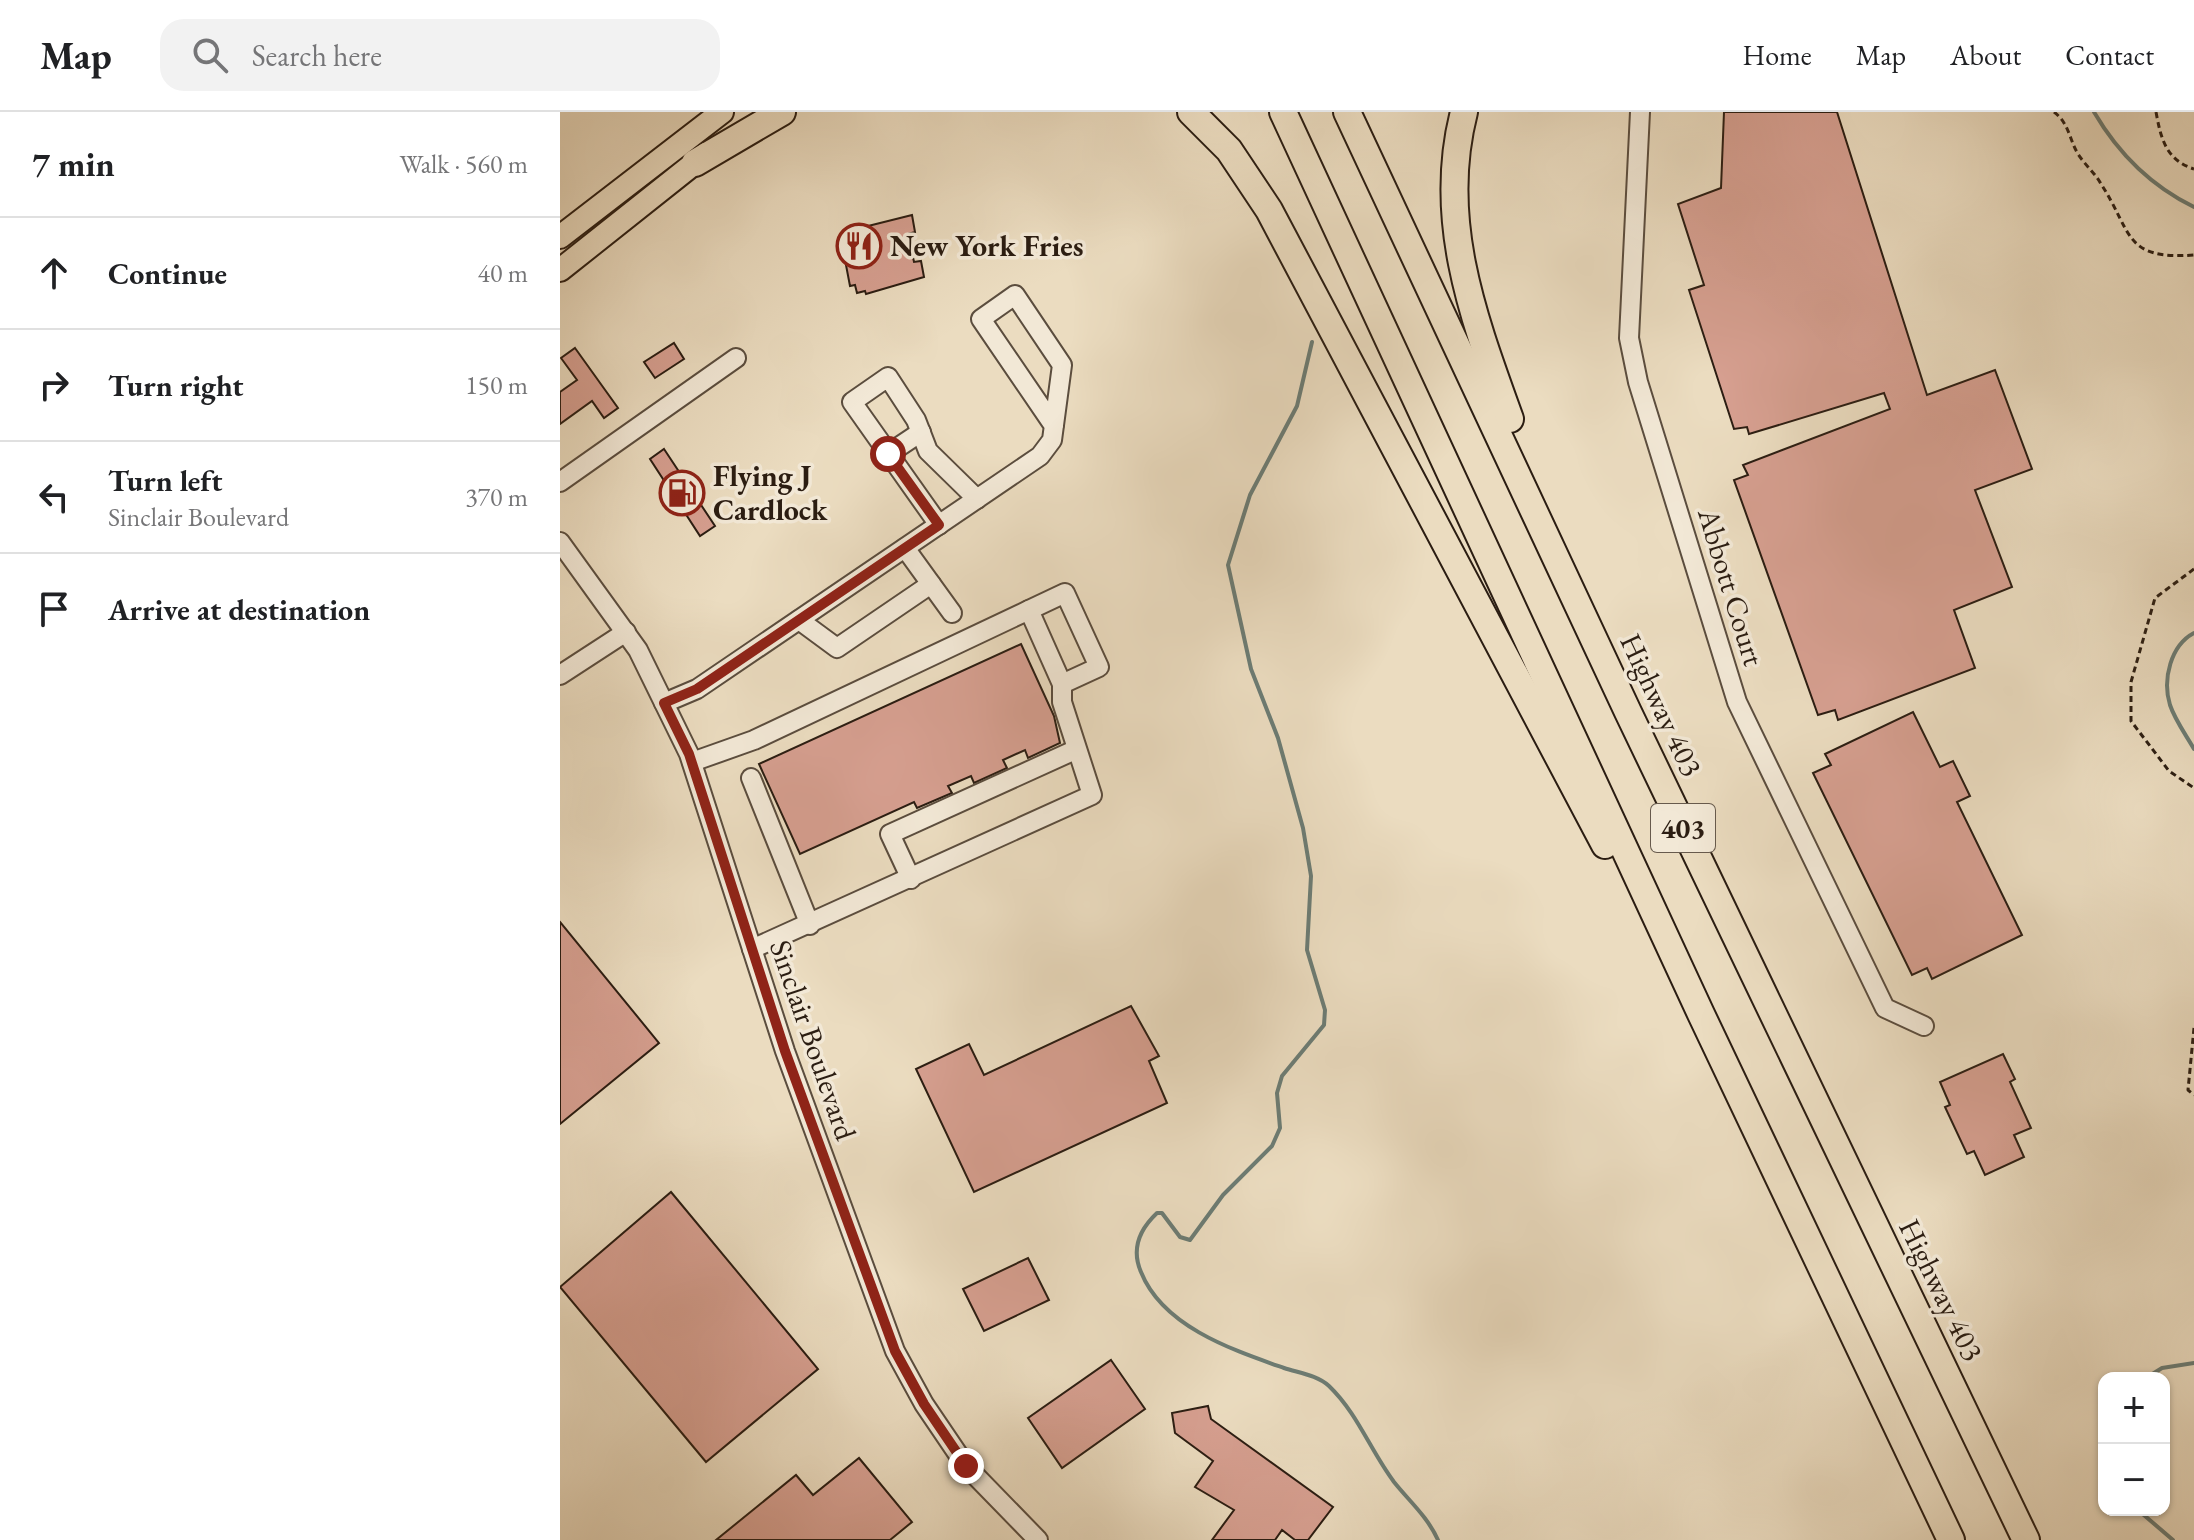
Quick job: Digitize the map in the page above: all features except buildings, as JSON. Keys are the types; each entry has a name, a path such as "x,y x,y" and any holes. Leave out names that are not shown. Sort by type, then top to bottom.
{"highway":[{"path":"695,163 782,112"},
{"path":"1191,112 1229,150 1269,210 1669,967 1701,1014"},
{"name":"403","path":"1283,112 1701,1014 1951,1540"},
{"name":"Highway 403","path":"1347,112 1628,712 2026,1540"},
{"path":"1464,112 1455,174 1454,209 1459,262 1470,309 1526,462 1622,676 1628,712"}],"main road":[{"path":"560,237 722,112"},
{"path":"560,270 758,112"}],"street":[{"name":"Abbott Court","path":"1640,112 1629,338 1638,382 1737,702 1885,1008 1924,1026"},
{"path":"664,703 697,689 1040,456 1052,440 1054,426 1062,365 1015,295 981,319 1054,426"},
{"path":"560,482 736,358"},
{"path":"939,525 852,402 888,377 921,432 928,451 977,499"},
{"path":"888,454 921,432"},
{"name":"Sinclair Boulevard","path":"560,542 626,632 692,762 856,1253 895,1351 924,1404 966,1466 1038,1540"},
{"path":"905,548 952,613"},
{"path":"799,620 837,648 931,584"},
{"path":"692,762 754,740 1065,593 1099,667 1062,684"},
{"path":"752,949 1092,795 1062,702 1062,684 1029,610"},
{"path":"560,675 626,632"},
{"path":"911,879 890,834 1075,750"},
{"path":"751,778 810,925"}],"path":[{"path":"2054,112 2064,120 2078,154 2102,184 2119,220 2140,248 2162,257 2194,255"},
{"path":"2156,112 2162,141 2177,163 2194,169"},
{"path":"2194,569 2155,598 2131,682 2131,721 2169,771 2194,788"},
{"path":"2194,1028 2188,1090 2194,1095"}],"waterway":[{"path":"2094,112 2137,167 2178,199 2194,207"},
{"path":"1312,342 1297,406 1250,495 1228,565 1251,669 1278,738 1303,828 1311,876 1307,950 1325,1010 1324,1025 1282,1076 1277,1093 1280,1128 1272,1146 1223,1195 1190,1240 1180,1237 1162,1213 1157,1213 1142,1233 1137,1255 1141,1272 1151,1291 1182,1322 1222,1344 1313,1377 1329,1386 1348,1408 1394,1482 1423,1516 1438,1540"},
{"path":"2194,633 2174,654 2167,684 2172,711 2194,749"},
{"path":"2156,1372 2162,1368 2194,1363"},
{"path":"2145,1516 2173,1540"}],"place":[{"name":"New York Fries","path":"859,246"},
{"name":"Flying J Cardlock","path":"682,493"}],"route":[{"path":"888,454 939,525 697,689 664,703 689,754 785,1051 856,1253 895,1351 924,1404 966,1466"}]}
